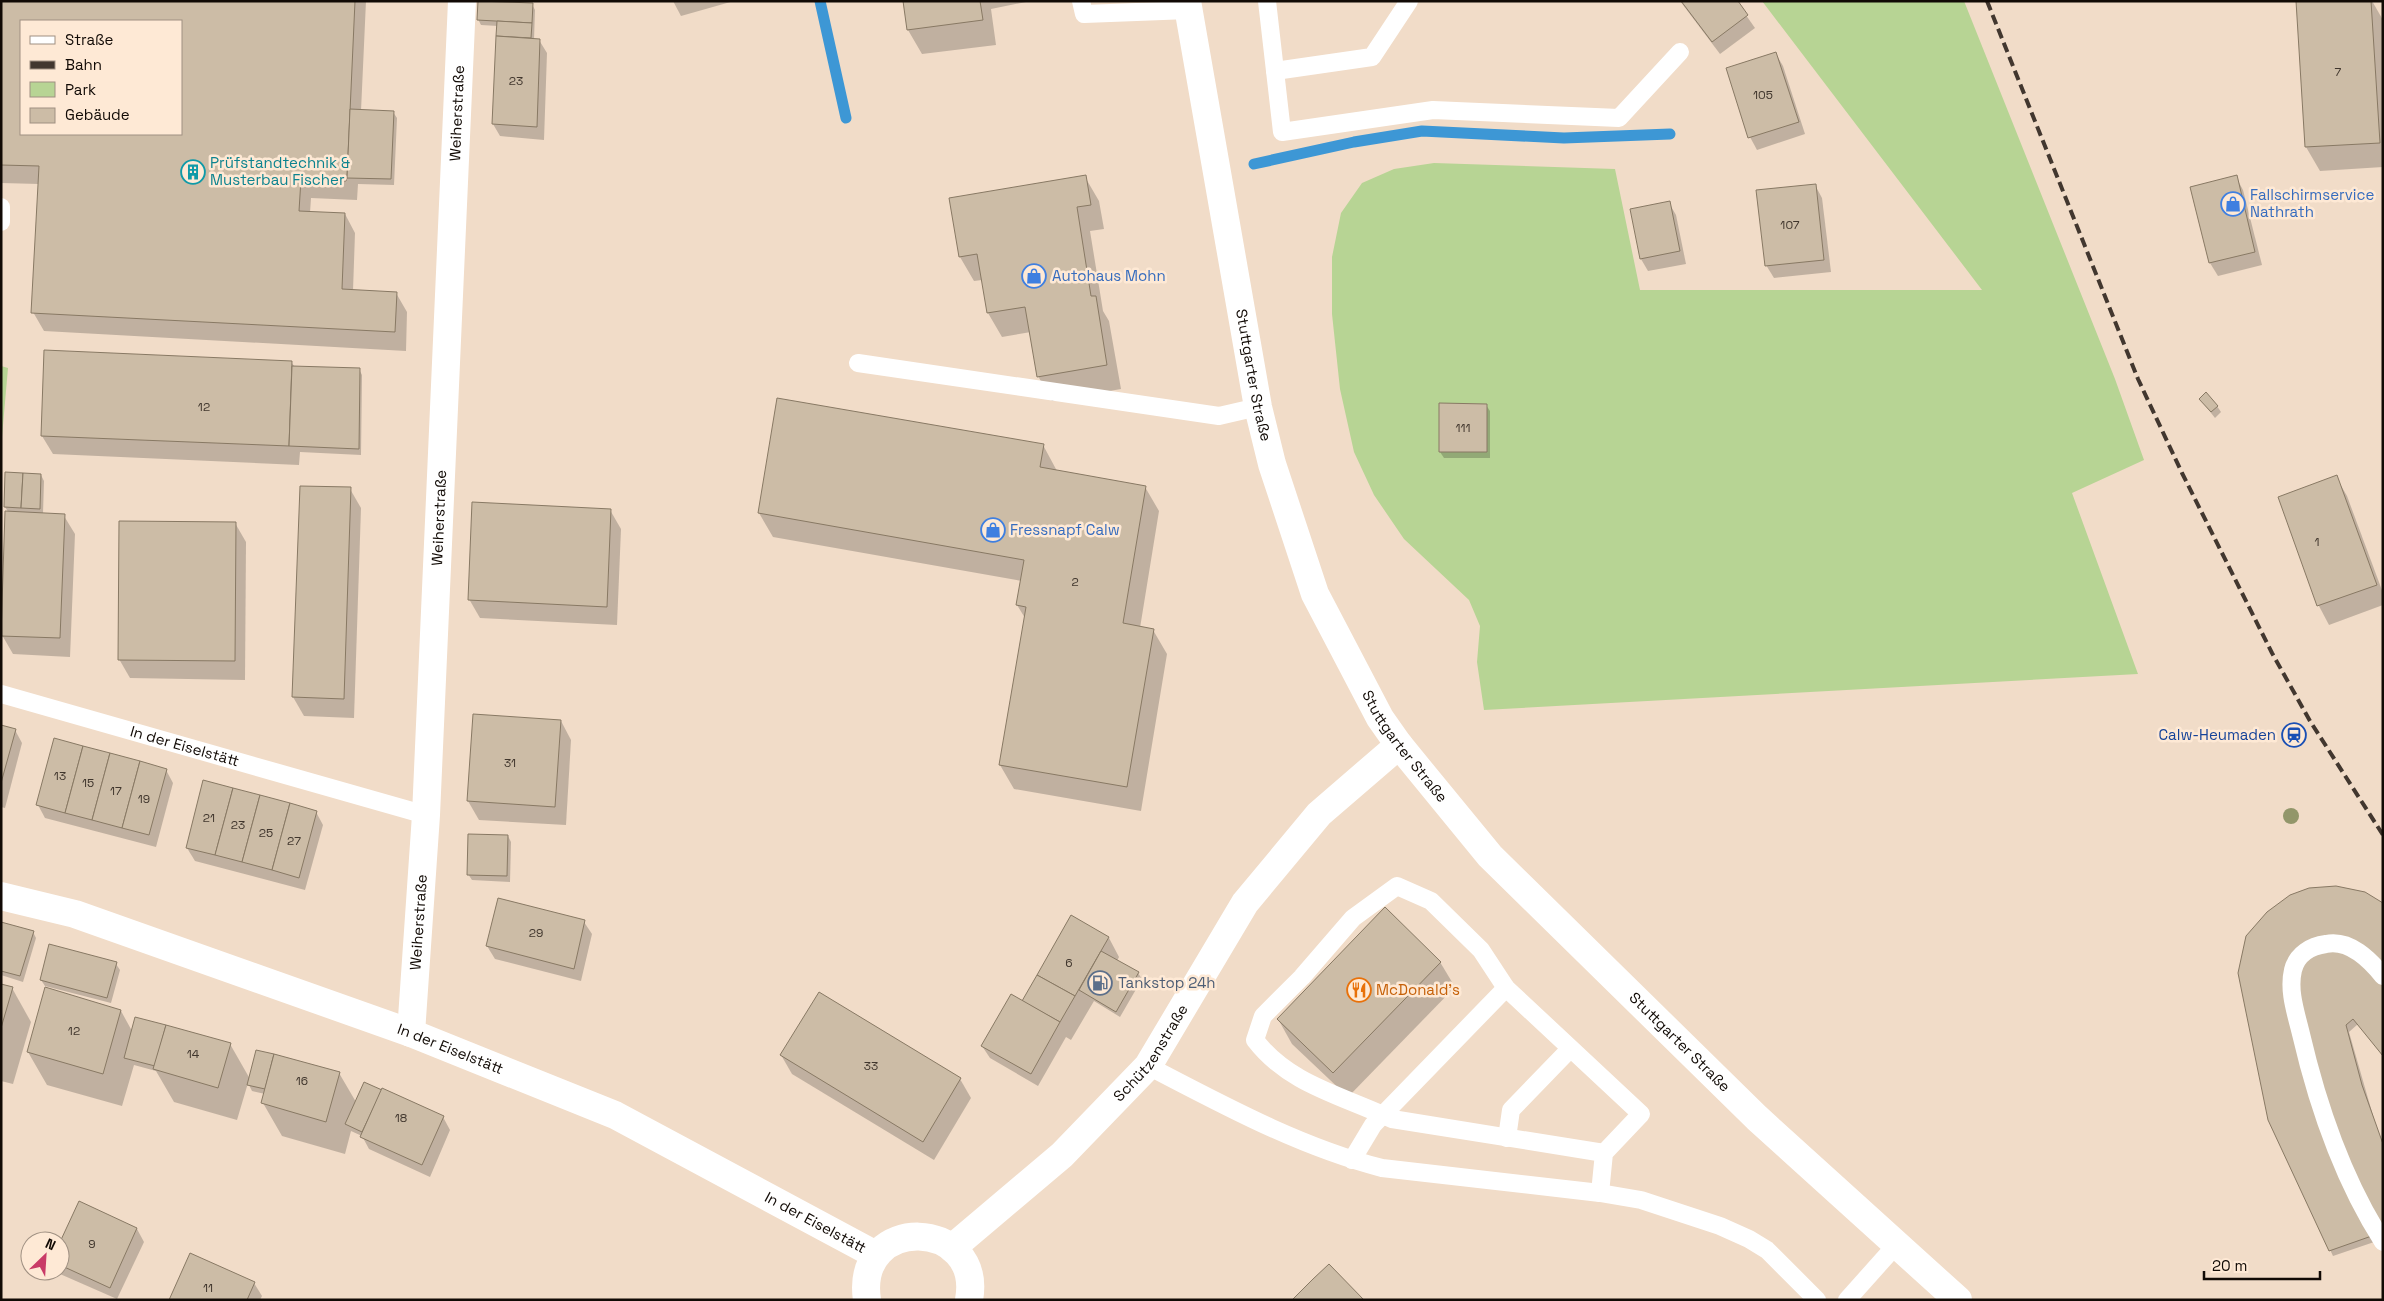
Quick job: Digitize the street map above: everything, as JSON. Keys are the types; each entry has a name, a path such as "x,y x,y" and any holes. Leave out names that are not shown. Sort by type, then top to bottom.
{"street":[{"name":"Weiherstraße","path":"411,1033 426,815 462,1"},
{"name":"Stuttgarter Straße","path":"1188,6 1258,407 1272,464 1315,594 1380,718 1399,745 1490,856 1758,1118 1958,1300"},
{"name":"Schützenstraße","path":"952,1248 1062,1155 1148,1066 1245,903 1319,814 1399,745"},
{"name":"In der Eiselstätt","path":"1,896 76,914 411,1033 615,1116 876,1256"},
{"path":"867,1300 865,1288 868,1270 876,1256 888,1244 904,1236 921,1235 938,1238 952,1248 962,1259 969,1273 971,1289 969,1300"}],"lane":[{"path":"1080,1 1084,14 1188,6"},
{"path":"1266,1 1282,132 1433,110 1619,118 1680,52"},
{"path":"1275,71 1372,57 1410,1"},
{"path":"1,207 1,222"},
{"path":"858,362 1219,416 1258,407"},
{"name":"In der Eiselstätt","path":"1,694 426,815"},
{"path":"1600,1193 1604,1153 1641,1114 1506,988 1481,950 1431,901 1397,886 1353,918 1302,977 1263,1016 1255,1040 1268,1057 1299,1080 1392,1119 1604,1153"},
{"path":"2383,976 2366,957 2348,946 2329,943 2314,947 2300,956 2293,968 2290,988 2306,1056 2329,1132 2351,1187 2383,1242"},
{"path":"1352,1160 1373,1125 1506,988"},
{"path":"1506,1138 1511,1110 1570,1049"},
{"path":"1148,1066 1238,1114 1352,1160 1382,1168 1600,1193 1650,1203 1720,1226 1767,1250 1817,1300"},
{"path":"1847,1300 1897,1244"}],"green space":[{"path":"1762,1 1964,1 2115,379 2144,460 2072,493 2138,674 1484,710 1477,662 1480,626 1469,600 1404,539 1374,495 1354,452 1340,389 1332,314 1332,257 1341,213 1362,183 1394,169 1434,163 1615,169 1640,290 1982,290"},
{"path":"1,366 8,368 1,448"}],"building":[{"name":"Prüfstandtechnik & Musterbau Fischer","path":"1,1 355,1 347,178 346,181 301,179 299,211 345,213 342,289 397,292 395,332 31,313 39,166 1,165"},
{"path":"478,1 533,3 532,23 477,20"},
{"path":"903,1 980,1 983,20 907,30"},
{"path":"1681,1 1738,1 1748,15 1712,42"},
{"path":"2296,1 2371,1 2380,143 2305,147"},
{"path":"497,21 532,23 531,38 496,36"},
{"path":"496,36 540,39 537,127 492,124"},
{"path":"1776,52 1799,122 1748,138 1726,68"},
{"path":"350,109 394,111 391,179 347,178"},
{"name":"Autohaus Mohn","path":"1086,175 1091,205 1077,207 1091,296 1096,296 1107,365 1037,377 1025,307 987,313 977,254 959,257 949,198"},
{"path":"2237,175 2255,252 2209,263 2190,187"},
{"path":"1816,184 1824,260 1765,266 1756,190"},
{"path":"1670,201 1680,251 1640,259 1630,209"},
{"path":"44,350 292,361 289,446 41,436"},
{"path":"292,366 360,368 359,449 289,446"},
{"path":"2206,392 2218,406 2211,412 2199,399"},
{"path":"777,398 1044,444 1040,467 1146,486 1123,623 1154,629 1127,787 999,765 1026,607 1016,605 1024,560 758,513"},
{"path":"1439,403 1487,404 1487,452 1439,452"},
{"path":"5,472 23,473 21,508 4,507"},
{"path":"23,473 41,474 40,509 21,508"},
{"path":"2337,475 2377,585 2317,606 2278,497"},
{"path":"300,486 351,487 344,699 292,697"},
{"path":"472,502 611,509 607,607 468,600"},
{"path":"5,511 65,514 60,638 1,636"},
{"path":"119,521 236,522 235,661 118,660"},
{"path":"473,714 561,720 555,807 467,801"},
{"path":"1,725 16,729 1,783"},
{"path":"54,738 83,746 65,813 36,805"},
{"path":"83,746 110,753 92,820 65,813"},
{"path":"110,753 140,761 122,828 92,820"},
{"path":"140,761 167,769 149,835 122,828"},
{"path":"203,780 233,788 215,855 186,848"},
{"path":"233,788 260,795 242,862 215,855"},
{"path":"260,795 290,803 272,870 242,862"},
{"path":"290,803 317,811 299,878 272,870"},
{"path":"468,834 508,835 507,876 467,875"},
{"path":"2336,886 2365,892 2383,903 2383,1056 2353,1019 2346,1025 2362,1085 2383,1144 2383,1232 2329,1251 2268,1120 2238,973 2246,936 2267,912 2290,895 2309,888"},
{"path":"498,898 585,920 574,969 486,946"},
{"name":"McDonald's","path":"1385,907 1441,962 1333,1073 1277,1019"},
{"path":"1071,915 1109,937 1075,996 1037,975"},
{"path":"1,922 34,931 20,976 1,971"},
{"path":"49,944 117,962 107,998 40,980"},
{"path":"1101,951 1139,972 1116,1012 1079,990"},
{"path":"1037,975 1075,996 1060,1022 1022,1001"},
{"path":"1,984 13,987 1,1028"},
{"path":"45,987 121,1010 103,1074 27,1052"},
{"path":"819,992 961,1078 923,1142 780,1055"},
{"path":"1011,994 1060,1022 1031,1074 981,1046"},
{"path":"135,1017 166,1025 155,1066 124,1058"},
{"path":"166,1025 231,1043 218,1088 153,1069"},
{"path":"256,1050 274,1054 265,1089 247,1085"},
{"path":"274,1054 340,1072 326,1122 261,1103"},
{"path":"364,1082 382,1090 362,1132 345,1124"},
{"path":"382,1088 444,1116 422,1165 360,1137"},
{"path":"79,1201 137,1228 110,1288 70,1270 70,1231 65,1231"},
{"path":"190,1253 255,1282 247,1300 169,1300"},
{"path":"1329,1264 1364,1300 1292,1300 1313,1279"}],"waterway":[{"path":"820,1 846,118"},
{"path":"1254,164 1354,142 1422,131 1564,138 1670,134"}],"railway":[{"path":"1987,1 2138,379 2182,473 2272,653 2310,721 2383,835"}],"place":[{"name":"Prüfstandtechnik & Musterbau Fischer","path":"193,172"},
{"name":"Fallschirmservice Nathrath","path":"2233,204"},
{"name":"Autohaus Mohn","path":"1034,276"},
{"name":"Fressnapf Calw","path":"993,530"},
{"name":"Calw-Heumaden","path":"2294,735"},
{"name":"Tankstop 24h","path":"1100,983"},
{"name":"McDonald's","path":"1359,990"}]}
